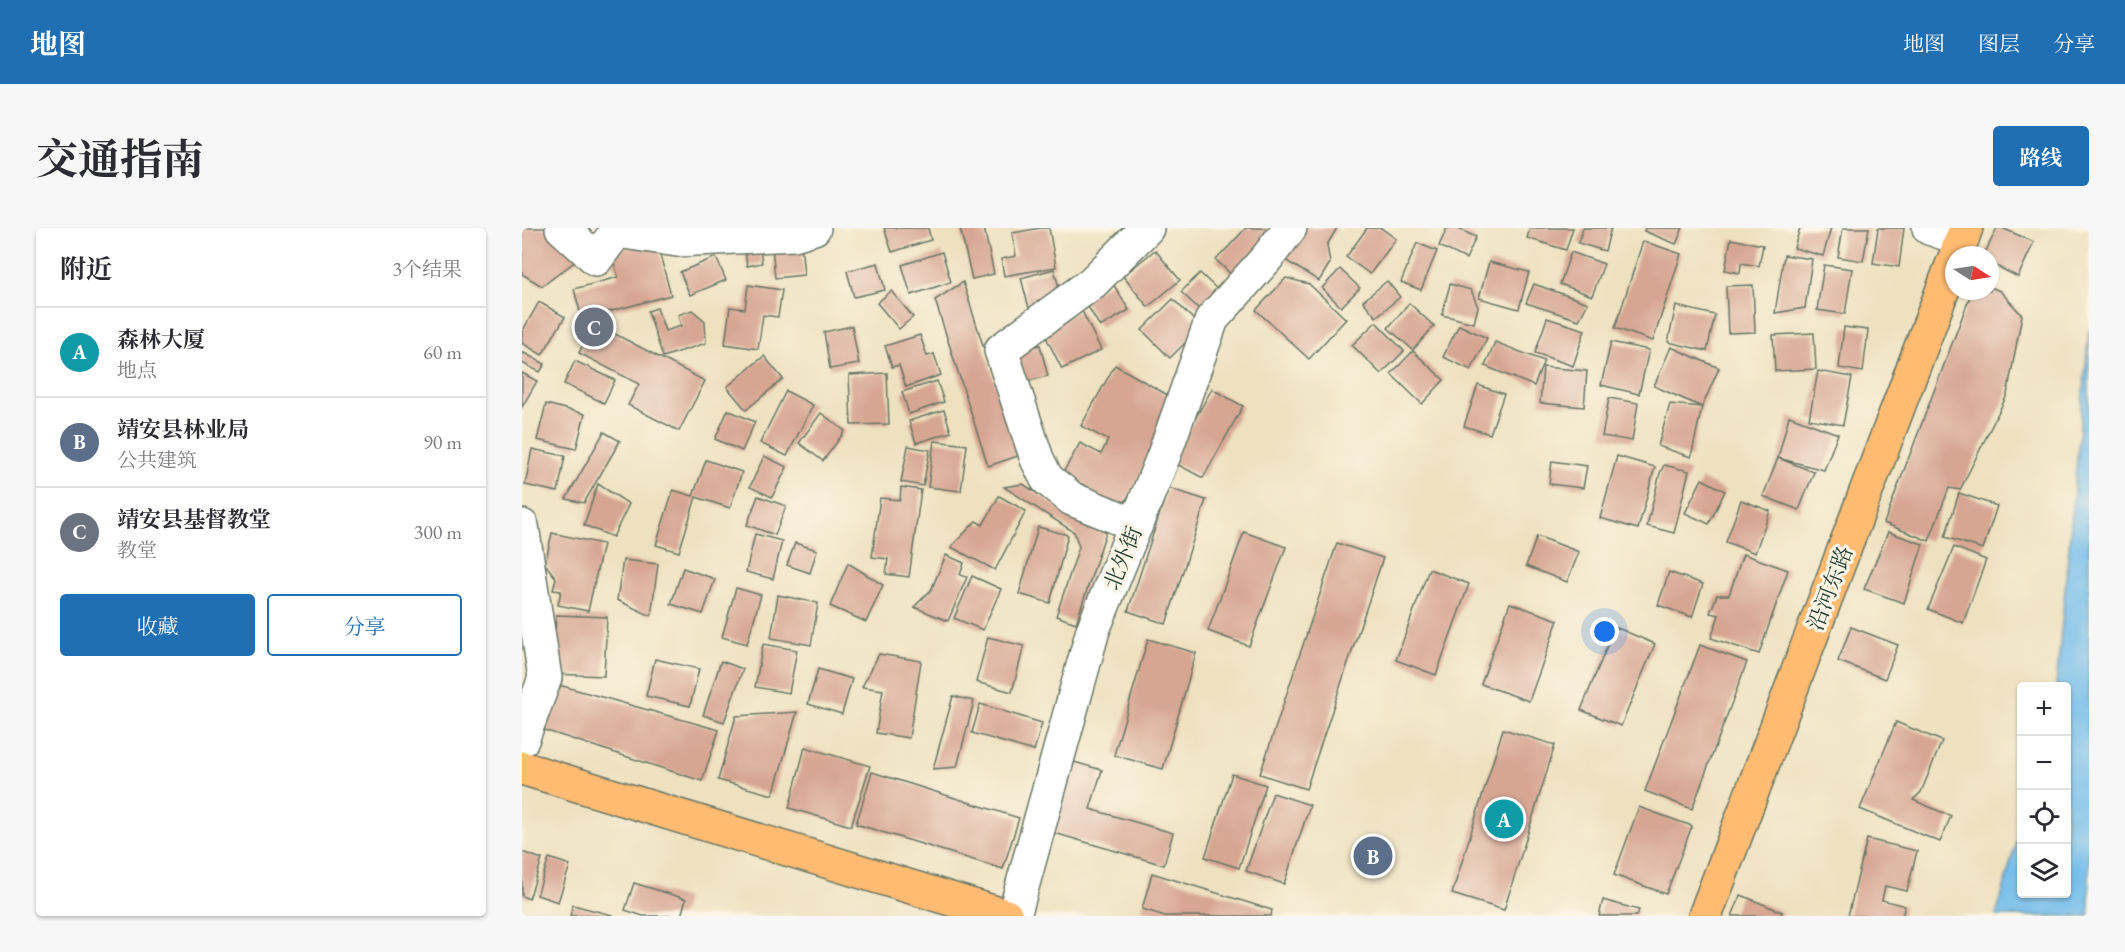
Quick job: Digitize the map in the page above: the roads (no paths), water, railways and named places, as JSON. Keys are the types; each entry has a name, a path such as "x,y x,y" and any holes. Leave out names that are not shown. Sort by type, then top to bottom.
{"main road":[{"name":"沿河东路","path":"1705,916 1945,285"},
{"path":"522,768 1006,916"},
{"path":"522,791 929,916"}],"street":[{"path":"562,228 596,259 617,231 677,240 794,234 814,228"},
{"path":"1136,525 1072,499 1047,479 1037,459 1000,350 1092,283 1148,228"},
{"name":"北外街","path":"1014,916 1094,630 1164,455 1212,319 1266,259 1290,228"},
{"path":"1929,228 1960,246"},
{"path":"522,525 545,678 522,740"}],"water":[{"path":"2089,329 2089,916 1996,916 2017,839 2017,898 2071,898 2071,682 2056,682"}],"place":[{"name":"靖安县基督教堂","path":"594,327"},
{"name":"森林大厦","path":"1504,819"},
{"name":"靖安县林业局","path":"1373,856"}]}
